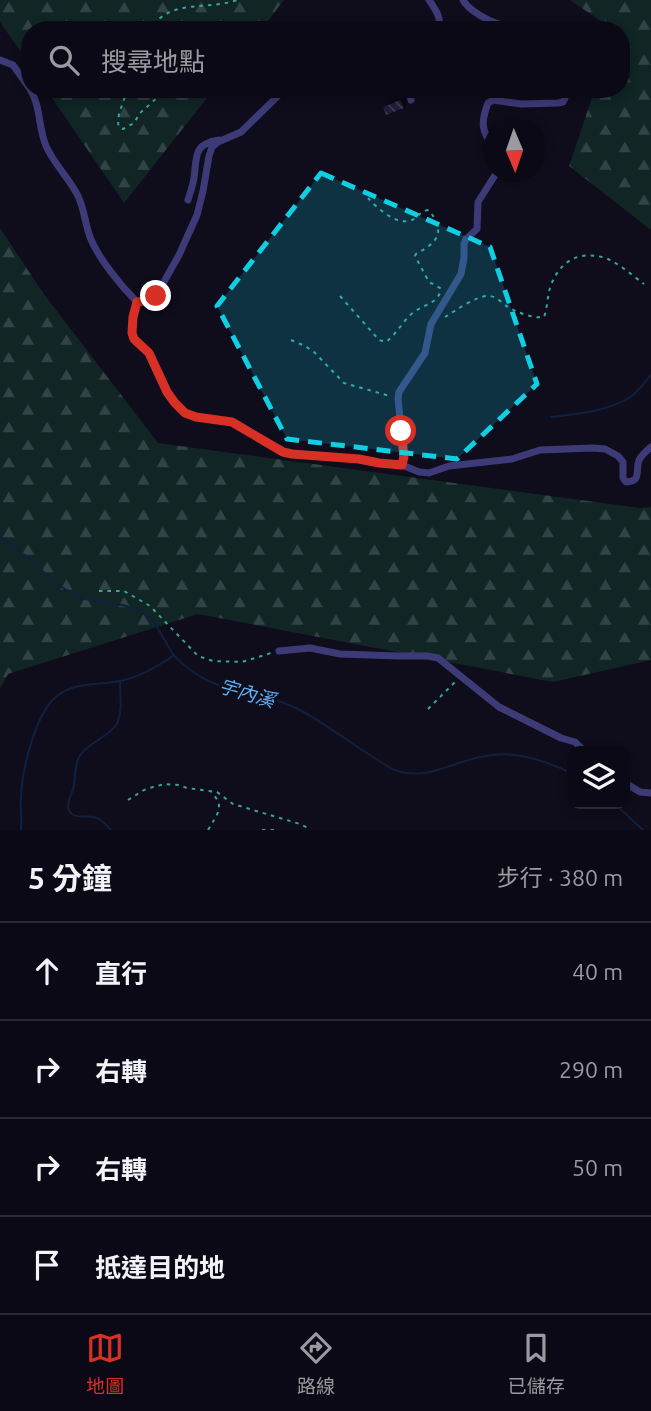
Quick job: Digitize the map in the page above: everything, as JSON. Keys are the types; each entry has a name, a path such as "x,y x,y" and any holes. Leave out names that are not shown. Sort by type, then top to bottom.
{"lane":[{"path":"429,0 440,21"},
{"path":"463,0 468,7 493,21"},
{"path":"0,60 13,65 21,76"},
{"path":"34,98 47,147 80,200 96,250 137,302 156,296 179,255 197,215 212,147 241,132 276,98"},
{"path":"483,130 482,121 488,103 493,100 533,105 563,102 565,98"},
{"path":"188,200 198,150 211,141 227,138"},
{"path":"491,182 478,202 477,229 466,239 461,274 445,291 431,324 425,354 399,392 402,465 429,473 449,466 512,459 540,450 593,448 605,449 618,456 623,461 624,478 626,482 630,482 637,476 640,458 651,447"},
{"path":"279,651 310,648 340,654 433,656 443,661 499,708 571,740 578,746"},
{"path":"630,786 640,792 651,793"}],"path":[{"path":"158,21 170,11 222,5 237,0"},
{"path":"125,98 117,118 119,127 123,129 134,123 140,113 157,98"},
{"path":"340,296 379,340 386,342 411,314 435,301 445,291 429,282 416,259 416,254 431,246 437,236 436,222 429,210 422,211 412,220 402,221 379,209 368,198"},
{"path":"431,324 483,296 490,295 514,310 539,318 544,317 548,308 550,286 563,264 587,256 604,258 644,284"},
{"path":"137,302 133,317 134,339 149,353 167,392 185,413 232,422 283,452 402,465"},
{"path":"291,340 314,352 344,383 398,399"},
{"path":"99,591 124,591 150,606 198,656 213,661 242,662 279,651"},
{"path":"428,709 454,681 464,678"},
{"path":"128,800 144,790 166,784 208,789 233,804 300,824 309,830"},
{"path":"208,789 219,800 220,805 208,830"},
{"path":"262,830 278,830"}],"highlighted area":[{"path":"321,173 490,247 537,384 457,459 287,439 217,306"}],"green space":[{"path":"0,0 284,0 268,21 21,21 21,52 0,22"},
{"path":"570,0 651,0 651,230 569,166 592,98 630,98 630,21 601,21"},
{"path":"52,98 207,98 124,203"},
{"path":"0,228 43,293 158,443 640,508 651,507 651,660 553,682 198,614 8,674 0,689"}],"building":[{"path":"400,100 404,108 386,115 383,107"}],"waterway":[{"path":"551,417 614,405 632,396 651,375"},
{"name":"宇內溪","path":"0,537 75,595 92,601 134,608 148,616 175,657 206,680 268,697 298,709 392,769 416,774 473,759 508,754 541,761 567,771"},
{"name":"宇內溪","path":"21,830 22,786 32,739 53,699 77,687 134,677 173,656"},
{"path":"111,830 97,818 73,815 68,805 79,757 116,725 120,715 120,682"},
{"name":"宇內溪","path":"620,809 643,830"}],"route":[{"path":"156,296 137,302 132,333 134,339 149,353 167,392 185,413 232,422 283,452 369,460 391,465 402,465 404,457 401,431"}]}
